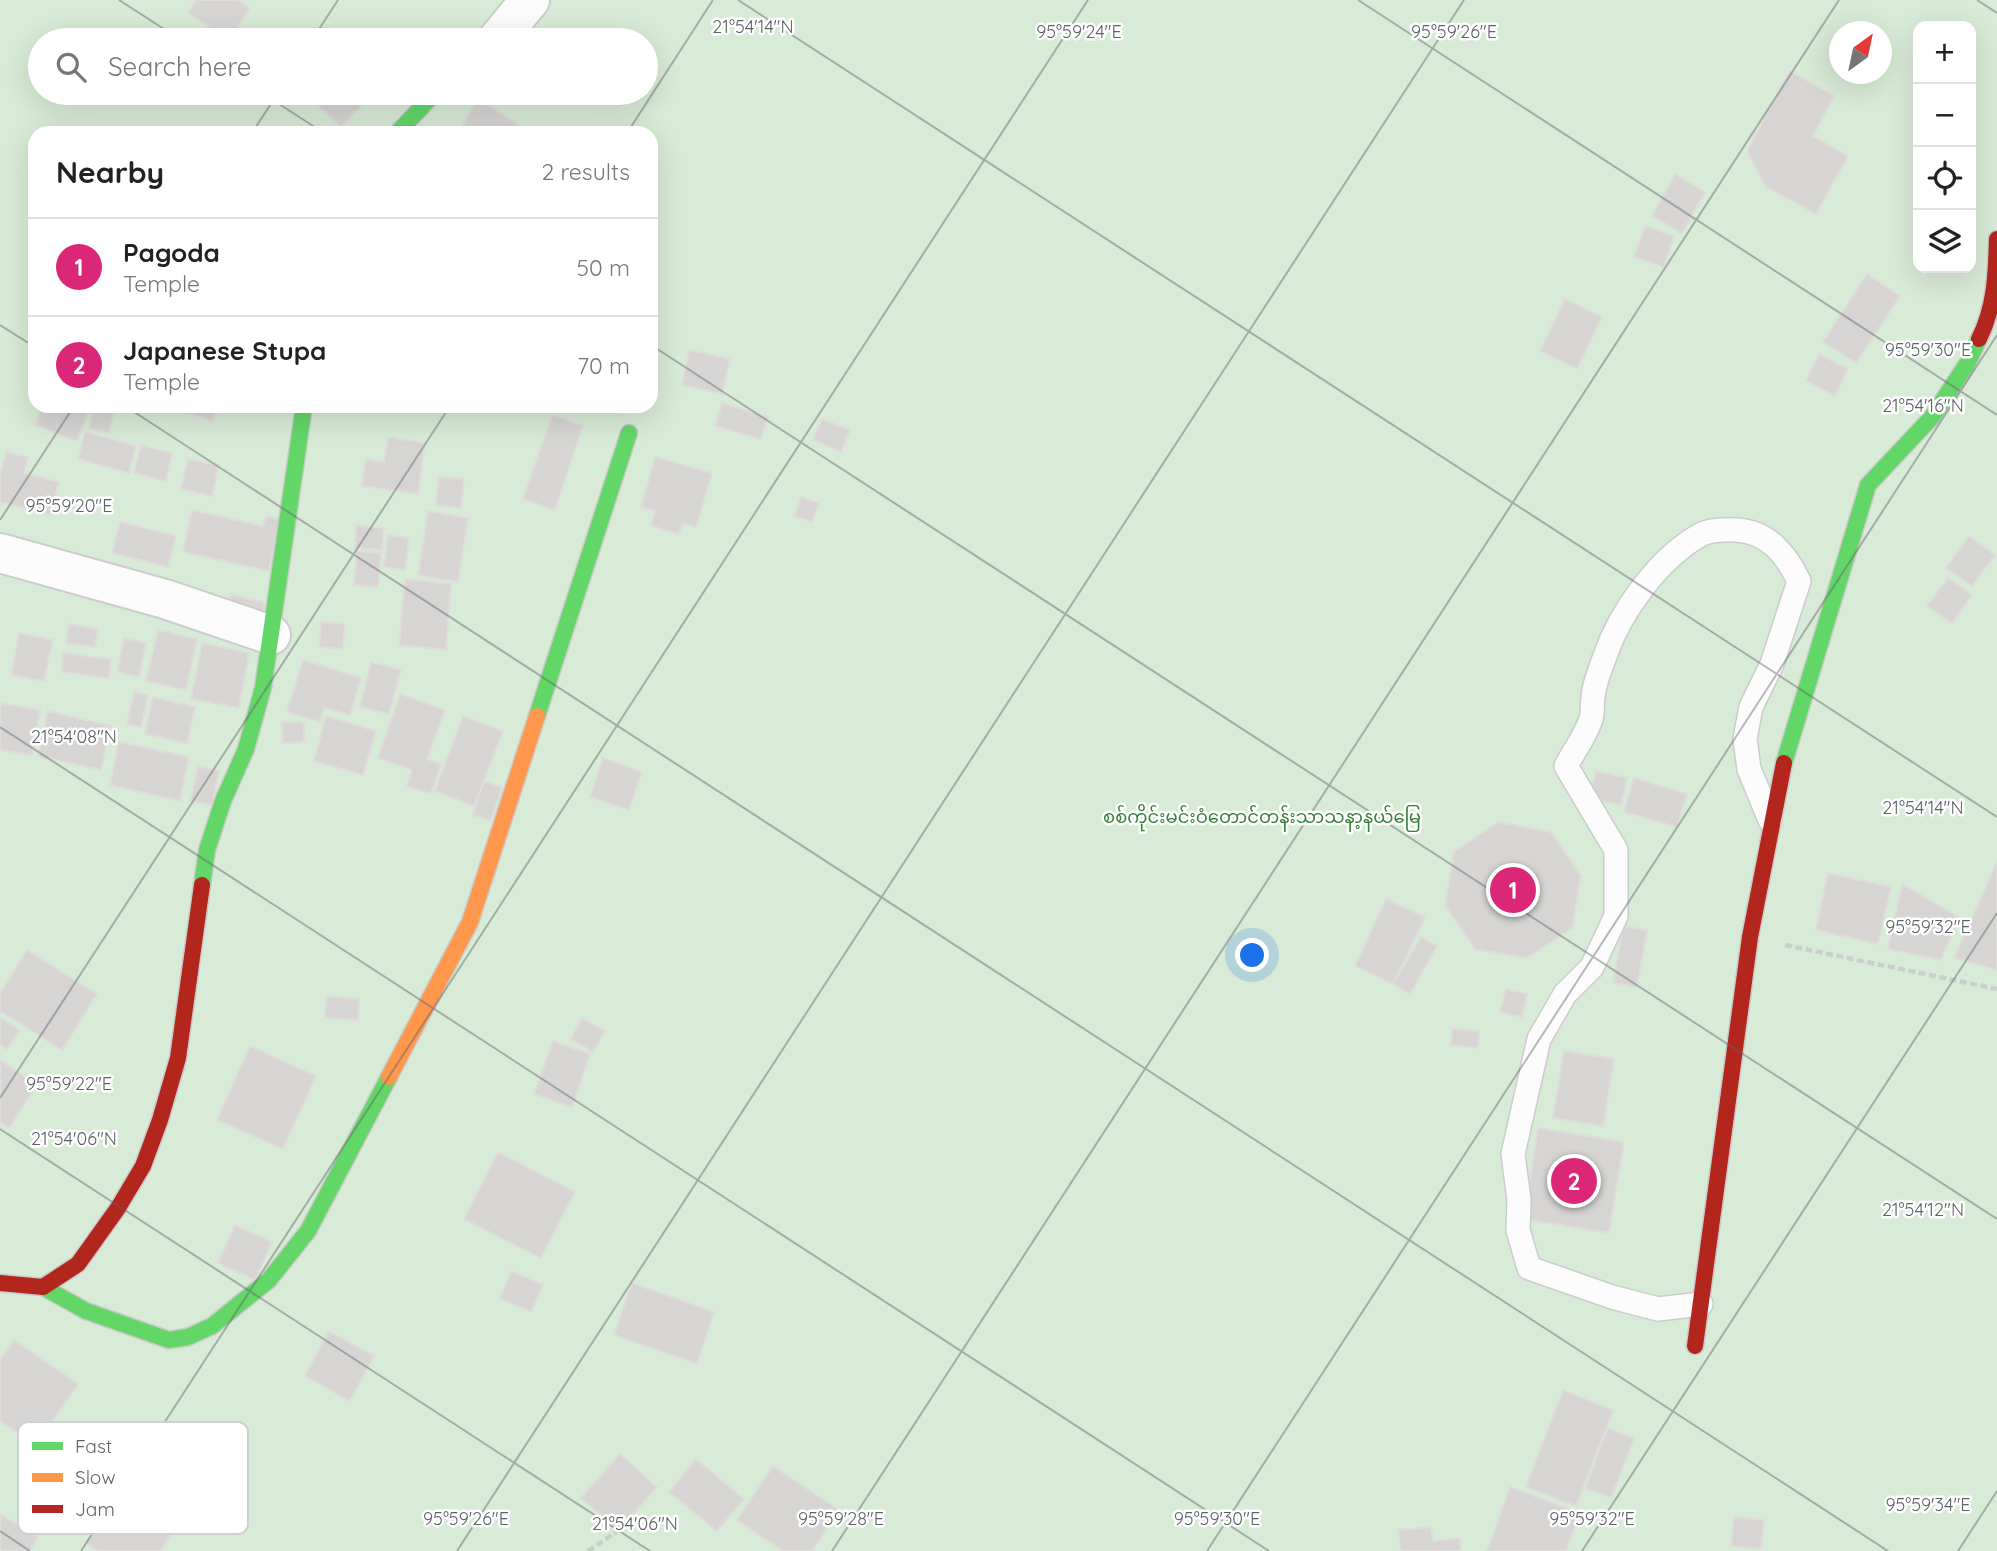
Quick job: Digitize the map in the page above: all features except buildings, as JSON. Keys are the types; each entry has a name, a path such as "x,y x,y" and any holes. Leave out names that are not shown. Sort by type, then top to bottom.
{"street":[{"path":"507,28 530,0"},
{"path":"404,126 424,105"},
{"path":"1695,1346 1750,937 1782,769 1868,485 1932,417 1967,364 1989,319 1996,275 1997,239"},
{"path":"43,1287 78,1264 118,1208 142,1166 160,1120 178,1058 207,850 223,801 246,749 263,688 303,413"},
{"path":"0,1283 43,1287 86,1311 169,1340 188,1337 212,1326 270,1280 308,1231 470,922 629,433"},
{"path":"0,553 165,599 271,635"}],"lane":[{"path":"1701,1304 1658,1309 1612,1297 1529,1268 1518,1230 1519,1200 1513,1154 1539,1040 1565,995 1592,967 1616,916 1616,850 1566,766 1592,718 1593,695 1601,668 1622,618 1649,580 1679,551 1702,534 1731,529 1750,531 1770,541 1789,561 1799,581 1772,664 1751,707 1745,739 1749,769 1770,822"}],"path":[{"path":"1750,937 1997,989"},
{"path":"588,1551 618,1531 633,1517"}],"green space":[{"name":"စစ်ကိုင်းမင်းဝံတောင်တန်းသာသနာ့နယ်မြေ","path":"0,0 1997,0 1997,1551 0,1551"}],"traffic: fast":[{"path":"404,126 424,105"},
{"path":"1784,763 1868,485 1932,417 1967,364 1979,339"},
{"path":"202,885 207,850 223,801 246,749 263,688 303,413"},
{"path":"537,716 629,433"},
{"path":"43,1287 86,1311 169,1340 188,1337 212,1326 269,1280 308,1231 389,1077"}],"traffic: slow":[{"path":"389,1077 470,922 537,716"}],"traffic: jam":[{"path":"1979,339 1991,303 1997,239"},
{"path":"1695,1346 1750,937 1784,763"},
{"path":"0,1283 43,1287 78,1264 118,1208 143,1166 178,1058 202,885"}],"place":[{"name":"Pagoda","path":"1513,890"},
{"name":"Japanese Stupa","path":"1574,1181"}]}
